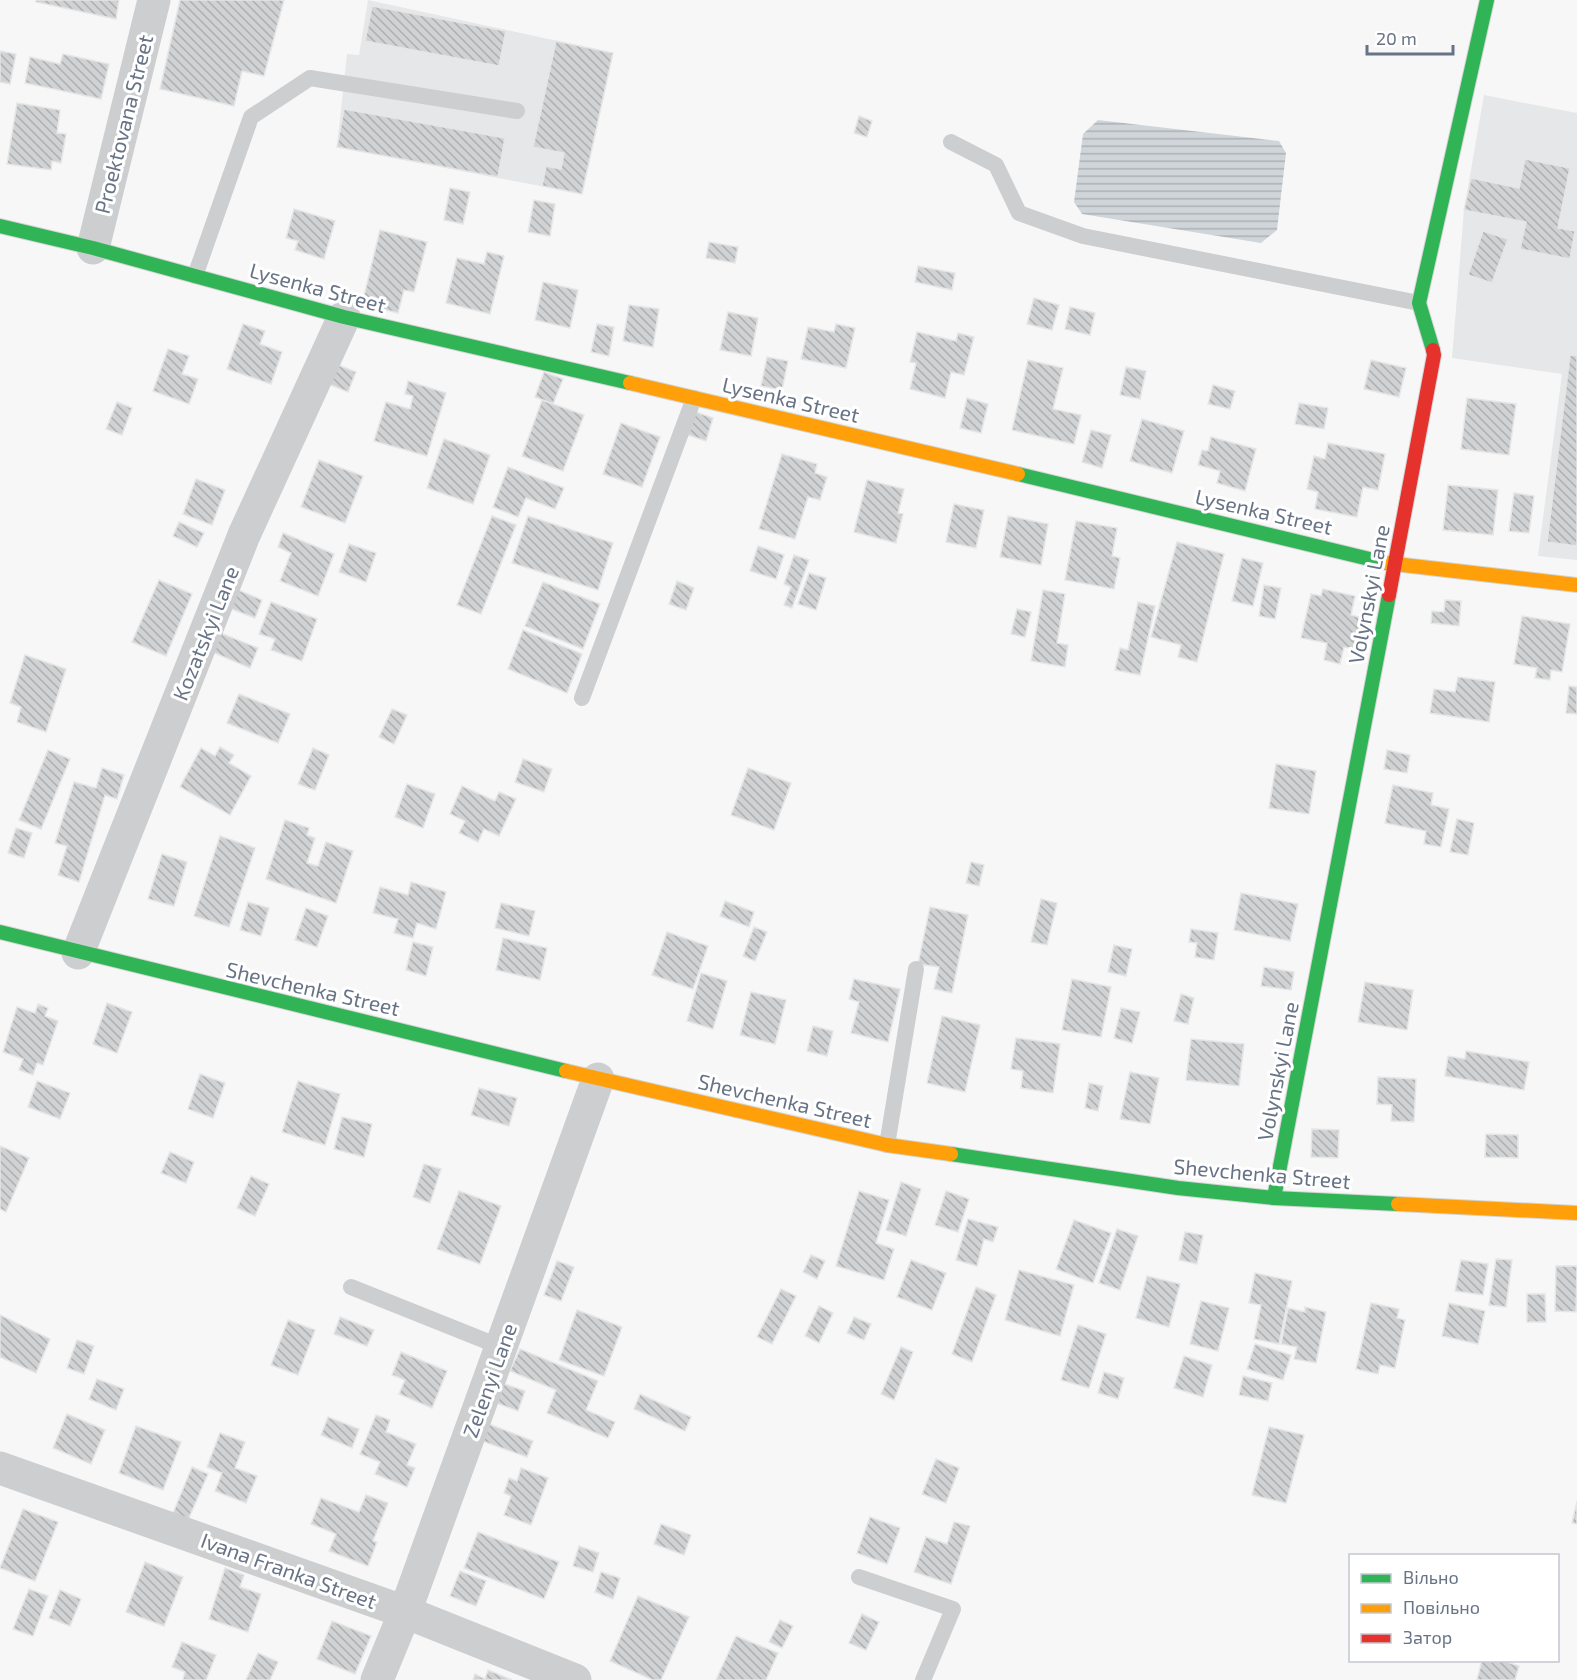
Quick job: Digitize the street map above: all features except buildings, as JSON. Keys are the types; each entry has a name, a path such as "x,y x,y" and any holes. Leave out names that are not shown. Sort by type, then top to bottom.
{"street":[{"name":"Proektovana Street","path":"93,248 154,0"},
{"name":"Volynskyi Lane","path":"1274,1198 1396,565 1434,355 1419,303 1487,0"},
{"name":"Lysenka Street","path":"0,226 93,248 344,317 1396,565 1577,585"},
{"name":"Kozatskyi Lane","path":"78,953 244,535 344,317"},
{"name":"Shevchenka Street","path":"0,932 598,1079 887,1145 1178,1188 1274,1198 1577,1213"},
{"name":"Zelenyi Lane","path":"377,1680 405,1612 598,1079"},
{"name":"Ivana Franka Street","path":"0,1468 405,1612 574,1680"}],"lane":[{"path":"195,276 251,117 310,78 517,111"},
{"path":"951,142 996,165 1019,213 1083,236 1419,303"},
{"path":"582,698 694,398"},
{"path":"887,1145 916,969"},
{"path":"351,1287 501,1347"},
{"path":"859,1577 953,1609 923,1680"}],"shaded area":[{"path":"368,0 613,53 582,194 337,147 347,54 359,55"},
{"path":"1484,95 1577,113 1577,560 1538,556 1562,374 1452,358 1464,210"},
{"path":"1098,120 1279,141 1286,153 1277,230 1261,243 1082,214 1074,202 1083,134"}],"traffic: fast":[{"path":"1433,350 1419,303 1487,0"},
{"path":"0,226 93,248 344,317 630,383"},
{"path":"1018,474 1386,563"},
{"path":"1274,1198 1389,595"},
{"path":"0,932 566,1071"},
{"path":"951,1154 1178,1188 1274,1198 1398,1204"}],"traffic: slow":[{"path":"630,383 1018,474"},
{"path":"1386,563 1577,585"},
{"path":"566,1071 887,1145 951,1154"},
{"path":"1398,1204 1577,1213"}],"traffic: jam":[{"path":"1389,595 1434,355 1433,350"}]}
